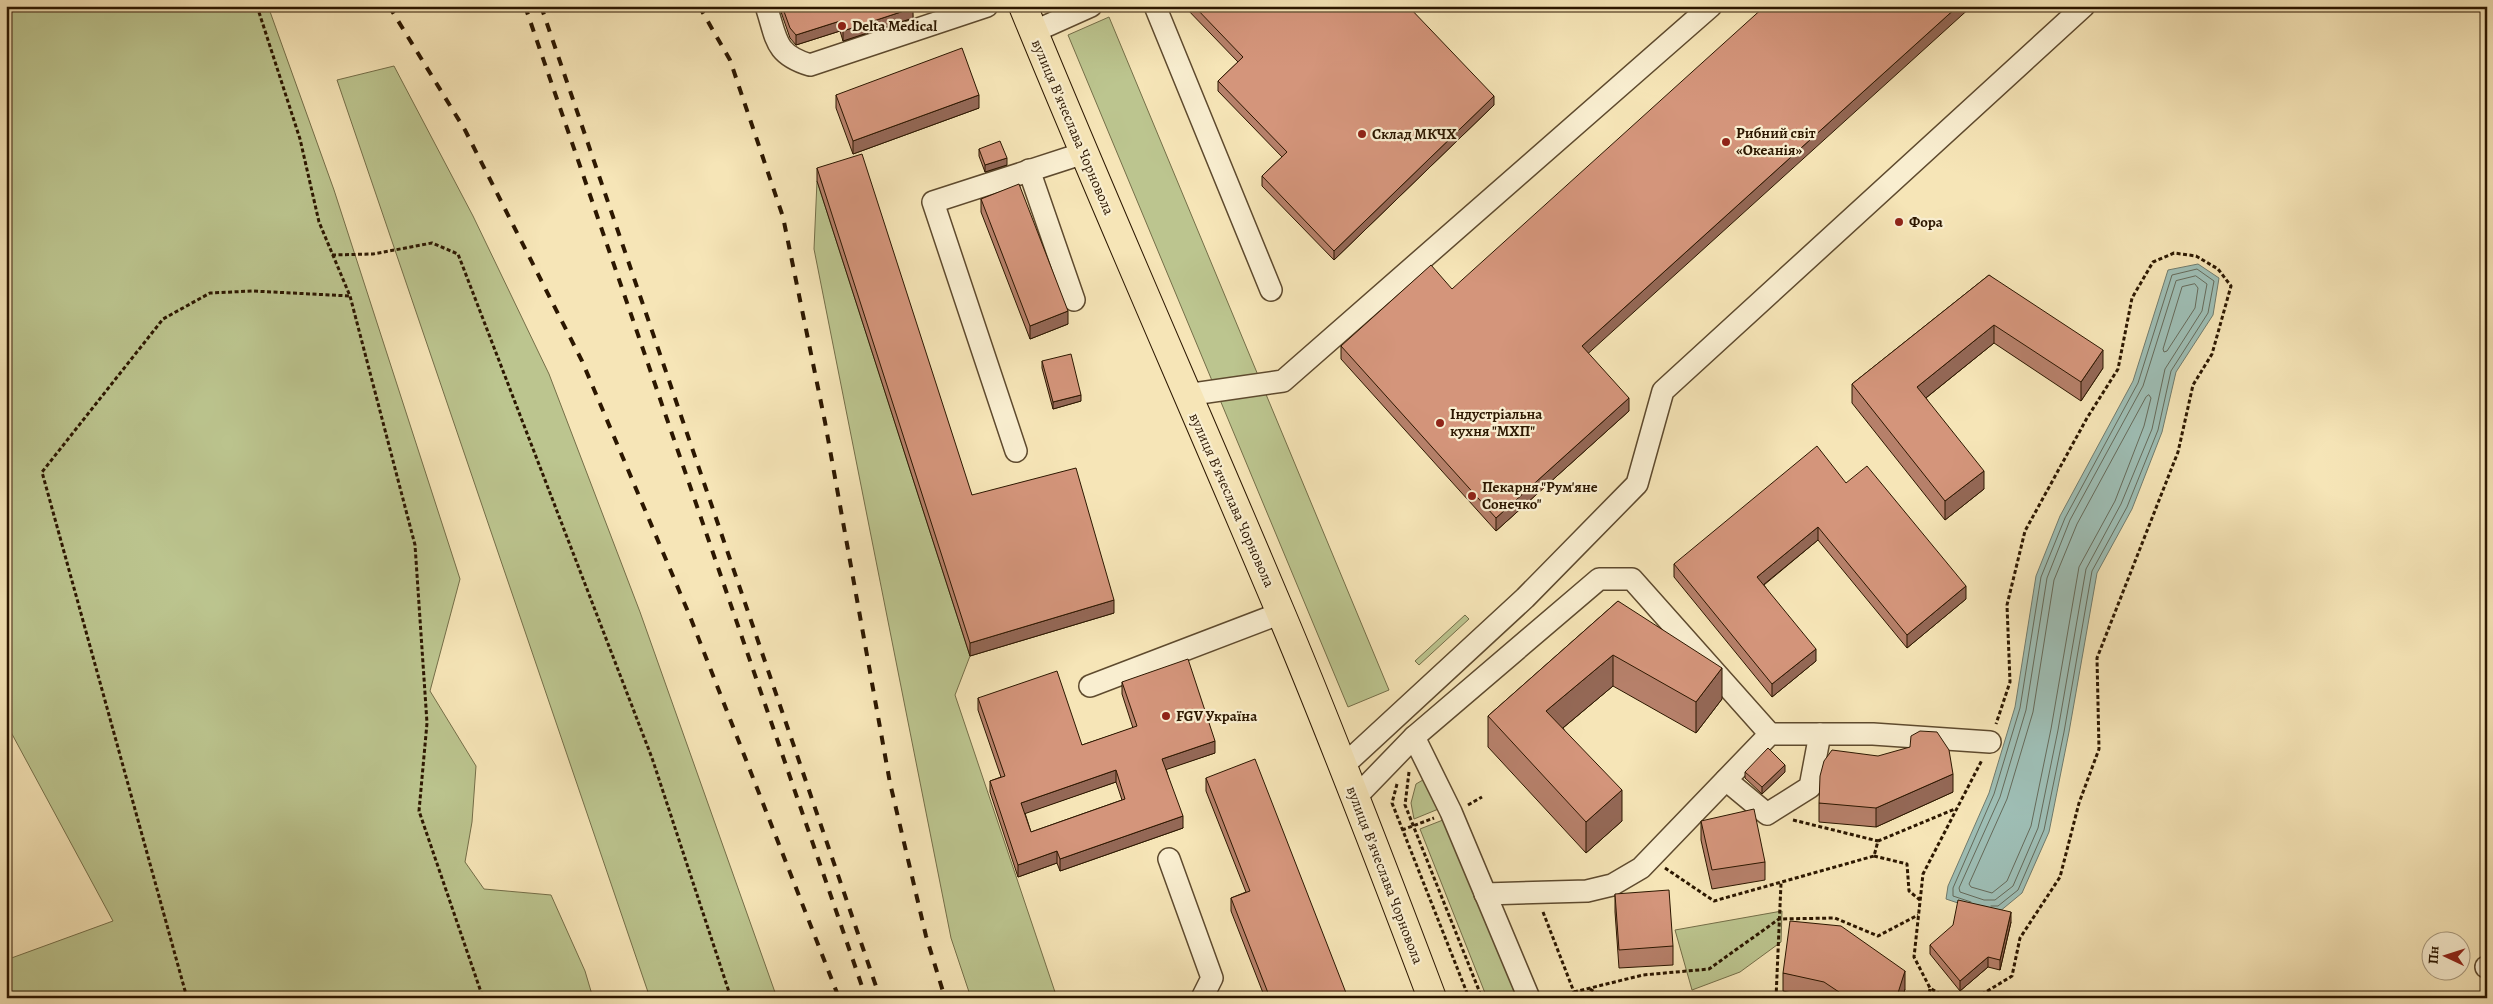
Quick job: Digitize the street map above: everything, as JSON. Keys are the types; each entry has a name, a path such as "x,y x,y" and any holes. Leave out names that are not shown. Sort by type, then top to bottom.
{"main road":[{"name":"вулиця Вʼячеслава Чорновола","path":"1023,6 1186,395 1281,613 1356,797 1432,998"}],"lane":[{"path":"766,6 781,50 793,60 810,65 987,6"},
{"path":"1033,32 1091,6"},
{"path":"1156,6 1272,290"},
{"path":"1186,395 1283,381 1711,6"},
{"path":"1343,766 1525,598 1637,484 1663,390 2084,6"},
{"path":"1016,451 933,202 1084,153"},
{"path":"1029,170 1074,300"},
{"path":"1356,797 1414,737 1600,579 1632,579 1770,734"},
{"path":"1090,686 1281,613"},
{"path":"1485,894 1587,891 1612,884 1641,868 1770,734 1873,734 1990,742"},
{"path":"1726,780 1767,814 1810,787 1820,734"},
{"path":"1414,737 1451,812 1529,998"},
{"path":"1169,859 1212,978 1202,998"}],"path":[{"path":"257,6 300,139 319,222 350,296 415,545 427,724 419,811 483,998"},
{"path":"332,255 373,254 432,243 458,254 652,758 731,998"},
{"path":"1946,998 1930,988 1914,957 1923,874 1990,742 2010,682 2007,605 2025,531 2087,418 2118,369 2132,298 2153,262 2174,253 2196,256 2218,268 2231,286 2212,354 2193,385 2178,452 2097,658 2099,749 2079,803 2060,877 2020,938 2012,976 1976,998"},
{"path":"187,998 42,472 163,319 210,293 253,291 350,296"},
{"path":"1414,737 1405,806 1482,998"},
{"path":"1391,760 1399,777 1392,803 1469,998"},
{"path":"1466,806 1482,797"},
{"path":"1874,856 1878,841 1955,809"},
{"path":"1402,830 1438,817"},
{"path":"1650,858 1714,901 1874,856 1907,864 1909,891 1920,901"},
{"path":"1776,998 1780,882"},
{"path":"1535,892 1574,992 1572,998"},
{"path":"1574,992 1643,975 1709,969 1779,919 1835,918 1878,936 1918,915"},
{"path":"1589,988 1603,998"},
{"path":"1928,998 1930,988"}],"green space":[{"path":"6,6 268,6 334,190 460,579 430,691 476,766 472,822 465,862 484,889 551,895 585,971 593,998 6,998 6,960 113,921 6,723"},
{"path":"1109,17 1389,690 1348,707 1068,35"},
{"path":"394,66 473,216 549,374 640,612 777,998 650,998 337,80"},
{"path":"817,181 970,656 955,695 1057,998 971,998 951,938 814,249"},
{"path":"1465,615 1469,619 1419,665 1415,661"},
{"path":"1428,777 1441,808 1414,819 1411,803 1416,784"},
{"path":"1448,818 1519,998 1487,998 1420,829"},
{"path":"1782,911 1781,942 1740,972 1692,990 1675,930"}],"water":[{"path":"2198,264 2219,278 2213,315 2176,372 2162,432 2132,509 2097,573 2049,832 2022,893 1999,912 1982,911 1946,899 1948,886 1989,793 2015,707 2036,576 2060,516 2133,381 2168,270"}],"building":[{"path":"782,6 912,6 913,8 843,31 840,21 796,35 790,28"},
{"name":"Склад МКЧХ","path":"1194,6 1408,6 1494,96 1334,251 1262,176 1287,152 1218,81 1243,57"},
{"name":"Рибний світ «Океанія»","path":"1765,6 1958,6 1582,346 1629,398 1496,518 1341,346 1431,265 1452,289"},
{"path":"962,48 979,95 853,141 836,95"},
{"path":"1000,141 1007,158 985,165 979,149"},
{"path":"862,154 972,495 1076,468 1114,600 970,643 817,168"},
{"path":"1019,184 1068,311 1030,326 981,199"},
{"path":"1989,275 2103,350 2081,382 1994,325 1917,387 1984,471 1945,501 1852,384"},
{"path":"1071,354 1081,395 1053,402 1042,361"},
{"path":"1817,446 1846,483 1867,466 1966,586 1907,635 1818,527 1757,577 1816,649 1772,684 1674,564"},
{"path":"1618,601 1722,668 1696,702 1613,655 1546,711 1622,790 1586,822 1488,716"},
{"path":"1188,659 1215,741 1162,759 1183,816 1060,859 1057,851 1018,865 990,781 1005,776 978,698 1057,671 1082,745 1137,726 1122,682","holes":["1116,770 1125,799 1031,832 1021,803"]},
{"path":"1920,731 1937,732 1949,750 1953,774 1876,808 1819,803 1820,776 1824,761 1832,750 1878,756 1910,747 1911,736"},
{"path":"1768,748 1785,765 1762,787 1745,772"},
{"path":"1255,759 1348,998 1270,998 1231,898 1250,891 1206,778"},
{"path":"1754,809 1765,862 1712,870 1701,821"},
{"path":"1669,890 1673,946 1619,950 1615,894"},
{"path":"1958,900 2011,912 2000,960 1988,957 1960,981 1930,945 1953,925"},
{"path":"1790,921 1841,926 1905,971 1897,996 1895,998 1848,998 1824,982 1783,973"}],"railway":[{"path":"389,6 465,130 582,361 689,614 839,998"},
{"path":"525,6 866,998"},
{"path":"541,6 880,998"},
{"path":"699,6 730,60 783,217 825,422 890,783 926,936 945,998"}],"place":[{"name":"Delta Medical","path":"842,26"},
{"name":"Склад МКЧХ","path":"1362,134"},
{"name":"Рибний світ «Океанія»","path":"1726,142"},
{"name":"Фора","path":"1899,222"},
{"name":"Індустріальна кухня \"МХП\"","path":"1440,423"},
{"name":"Пекарня \"Рум'яне Сонечко\"","path":"1472,496"},
{"name":"FGV Україна","path":"1166,716"}]}
